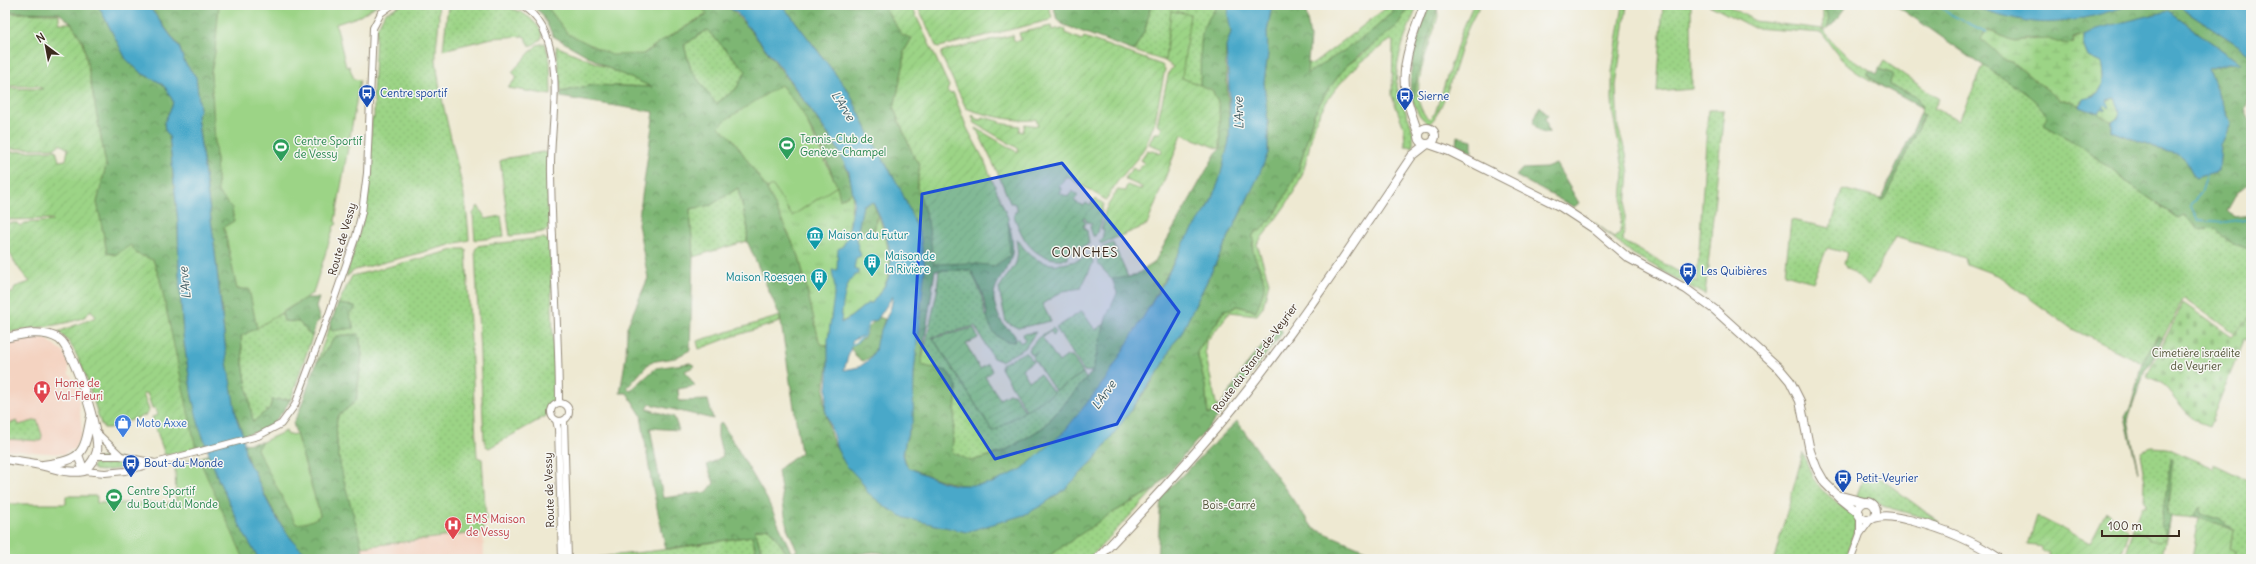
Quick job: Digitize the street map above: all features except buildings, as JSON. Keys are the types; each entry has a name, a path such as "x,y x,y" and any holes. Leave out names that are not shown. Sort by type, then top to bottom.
{"main road":[{"path":"1424,5 1412,38 1405,68 1406,94 1421,142 1449,151 1561,207 1592,228 1628,257 1686,289 1715,310 1779,368 1790,381 1800,401 1810,451 1817,469 1835,493 1866,520 1872,518 1895,517"},
{"path":"1414,117 1434,133 1449,151"},
{"path":"1418,136 1421,130 1427,128"},
{"path":"1428,145 1434,140 1434,133"},
{"name":"Route du Stand-de-Veyrier","path":"1097,559 1188,461 1247,391 1309,305 1412,156 1418,136"},
{"name":"Route du Stand-de-Veyrier","path":"1412,156 1428,145"},
{"path":"5,338 36,333 49,334 60,340 71,356 97,433 95,456 84,471"},
{"path":"78,455 86,442 91,416"},
{"path":"78,455 84,471"},
{"path":"41,465 63,462 78,455 95,456"},
{"path":"5,459 41,465 67,472 84,471"},
{"path":"1835,493 1853,501 1870,502 1895,517 1956,534 1978,544 2000,559"},
{"path":"1859,514 1859,507 1864,502"},
{"path":"1872,518 1876,513 1875,506"}],"street":[{"name":"Route de Vessy","path":"156,463 258,436 281,424 295,405 329,314 356,236 362,212 367,173 373,28 381,13 392,5"},
{"path":"520,5 531,12 540,23 547,39 554,69 555,94 551,150 559,404"},
{"path":"559,404 565,405 569,411 568,416 564,420 556,420 552,416 551,411 553,407 559,404"},
{"name":"Route de Vessy","path":"556,420 558,429 563,515 568,559"},
{"name":"Route de Vessy","path":"562,559 564,420"},
{"path":"97,433 121,456"},
{"path":"95,456 121,456 156,463"},
{"path":"84,471 105,473 125,471 156,463"},
{"path":"1859,514 1860,534"},
{"path":"1851,559 1860,534 1872,518"}],"highlighted area":[{"path":"1062,163 1123,238 1179,312 1117,424 995,459 914,333 922,194"}],"shaded area":[{"name":"Home de Val-Fleuri","path":"38,338 48,340 63,352 68,363 69,375 71,375 78,392 82,433 74,449 64,454 5,450 5,344"},
{"name":"EMS Maison de Vessy","path":"483,532 484,559 364,559 362,547"}],"green space":[{"path":"722,4 733,11 798,93 838,150 844,161 852,186 853,192 840,200 824,154 800,111 781,85 733,139 767,189 799,256 820,344 828,345 829,353 824,402 831,436 839,452 859,478 867,492 1024,515 1060,493 1094,460 1150,385 1163,365 1172,345 1180,336 1247,200 1268,153 1268,123 1264,82 1268,54 1267,32 1272,5 1305,5 1310,38 1307,74 1367,35 1388,16 1397,5 1410,5 1397,26 1346,66 1325,94 1314,114 1298,172 1276,213 1260,231 1256,231 1252,237 1254,239 1254,256 1261,272 1264,284 1263,294 1256,311 1237,306 1224,311 1197,352 1205,385 1208,415 1220,405 1248,363 1263,345 1279,328 1283,332 1221,413 1155,489 1107,516 1049,556 1041,559 891,559 882,553 873,552 825,559 791,559 769,528 755,530 764,559 758,559 752,536 666,549 651,480 641,415 627,393 620,393 626,356 627,327 648,278 638,224 654,112 560,97 561,92 592,85 652,87 612,70 553,36 542,14 531,5 546,5 568,34 644,54 658,43 707,15 700,5","holes":["707,30 746,71 736,89 716,104 691,70 684,45","738,188 748,228 747,241 780,316 801,453 778,471 787,528 797,550 792,554 767,499 722,423 718,425 718,437 723,456 707,465 714,483 707,492 663,498 650,428 679,430 674,417 647,409 650,404 713,419 708,400 679,401 678,389 695,386 685,371 695,366 690,363 656,368 630,391 627,388 650,362 675,358 690,350 693,257 690,209 711,205"]},
{"path":"5,5 98,5 126,59 141,73 161,83 173,101 164,123 165,130 169,136 178,222 179,274 183,335 192,397 206,445 195,449 160,280 153,260 107,253 97,202 106,165 83,42 71,23 59,13 5,12"},
{"path":"148,5 219,5 215,53 211,73 218,192 232,208 234,221 224,227 237,289 249,289 257,328 241,336 243,363 253,422 270,408 272,400 291,399 272,424 252,433 243,435 230,387 213,233 197,116 200,109 196,77 185,63 179,46"},
{"name":"Centre Sportif de Vessy","path":"219,5 377,5 360,16 336,24 346,67 349,66 354,79 360,80 335,221 337,224 334,226 313,293 257,328 249,289 237,289 224,227 234,221 232,208 218,192 211,73 215,53"},
{"path":"401,5 438,5 439,19 436,60 439,83 464,195 469,240 355,270 346,277 363,220 367,196 372,118 374,118 373,97 376,30 385,13"},
{"path":"448,5 494,5 516,10 525,15 539,27 542,38 531,47 524,36 492,38 443,50"},
{"path":"546,5 700,5 707,14 658,43 643,54 612,55 568,34"},
{"path":"781,5 883,5 902,35 912,38 904,52 904,63 894,109 915,159 920,163 917,187 1008,220 1013,250 1010,261 997,285 994,298 1000,320 1013,333 1016,338 1014,342 998,337 993,331 987,317 982,293 971,270 935,270 921,365 947,371 957,386 952,452 971,461 1003,452 1044,427 1092,372 1106,318 1117,293 1112,279 1134,276 1154,263 1216,153 1220,149 1219,105 1212,90 1200,86 1201,43 1204,26 1217,5 1229,5 1231,31 1226,47 1226,76 1230,127 1229,141 1225,163 1212,199 1204,215 1186,241 1127,345 1104,382 1079,416 1052,446 1022,469 991,483 969,485 939,479 909,468 906,463 904,448 910,429 918,323 872,140 849,92 792,17"},
{"path":"883,5 911,5 949,86 947,91 951,94 953,92 967,128 984,160 1008,218 1010,255 995,266 970,263 934,264 928,221 917,187 920,163 915,159 894,109 904,63 904,52 912,38 902,35"},
{"path":"917,5 1048,5 1052,17 1050,20 939,47 936,46"},
{"path":"1053,5 1151,5 1145,30 1134,51 1064,25 1057,20"},
{"path":"1151,5 1217,5 1203,29 1200,86 1182,78 1171,12 1165,61 1134,51 1145,30"},
{"path":"1390,5 1397,5 1378,26 1355,44 1306,75 1308,63 1313,64"},
{"path":"1410,5 1418,5 1400,55 1397,86 1413,132 1412,147 1405,146 1404,128 1392,96 1393,42 1391,40 1356,67 1344,79 1325,104 1313,131 1305,164 1298,184 1284,207 1257,244 1269,282 1263,307 1257,315 1230,312 1206,342 1205,351 1217,408 1208,415 1205,385 1197,352 1224,311 1237,306 1256,311 1263,276 1252,251 1254,239 1252,237 1298,172 1314,114 1325,94 1346,66 1362,55 1407,12"},
{"path":"1429,5 1437,5 1437,10 1417,77 1414,97 1411,98 1410,86 1412,62"},
{"path":"1437,5 1438,16 1419,84 1419,98 1422,110 1429,119 1435,113 1462,31 1473,5 1480,5 1466,33 1445,97 1434,119 1428,124 1420,116 1411,98 1414,97 1417,77"},
{"path":"1623,5 1627,5 1616,86 1618,127 1626,154 1629,173 1623,241 1697,282 1708,110 1724,110 1705,295 1633,254 1595,223 1614,237 1620,233 1624,173 1613,115 1612,72"},
{"path":"1663,5 1691,5 1692,89 1657,92"},
{"path":"1709,5 1727,5 1755,21 1823,29 1837,47 1870,70 1867,75 1883,87 1848,65 1822,33 1754,28"},
{"path":"1819,5 1823,5 1829,19 1828,28 1823,29 1823,11"},
{"path":"1823,5 1847,5 1833,24 1828,28 1829,19"},
{"path":"1895,5 1965,5 2020,19 2047,22 2075,20 2130,5 2178,5 2251,54 2251,95 2245,109 2251,122 2251,182 2237,193 2227,211 2234,217 2251,215 2251,250 2227,240 2216,229 2201,230 2184,216 2180,219 2136,189 2081,146 2044,125 2048,118 2043,110 2024,92","holes":["2168,11 2240,63 2228,63 2208,69 2231,124 2221,145 2219,171 2195,178 2185,159 2179,154 2158,150 2150,145 2112,131 2112,122 2099,113 2080,106 2070,100 2060,100 2012,62 2005,60 1983,34 1987,30 2014,41 2039,38 2068,45 2074,42 2073,38"]},
{"path":"1171,11 1190,14 1182,78 1212,90 1219,105 1220,149 1182,134 1147,225 1101,244 1099,241 1102,240 1104,229 1101,229 1105,211 1117,190 1125,191 1127,185 1141,190 1142,187 1126,180 1125,177 1133,168 1137,171 1144,163 1141,160 1147,150 1161,153 1162,149 1149,144 1154,133 1160,133 1162,127 1157,124 1169,72 1173,67 1165,61"},
{"path":"5,13 59,14 59,23 71,23 83,42 106,165 97,202 107,253 115,255 131,245 137,254 153,260 160,280 196,449 165,455 152,417 158,415 155,408 152,408 147,393 143,394 149,410 146,415 109,428 104,428 101,424 90,388 79,361 66,339 58,332 96,317 91,310 83,318 74,321 5,333 5,293 13,293 15,287 30,282 19,269 8,249 5,223 17,223 20,226 24,223 53,221 52,219 5,220 5,152 56,150 59,161 66,160 68,149 60,144 55,148 5,149 5,88 43,89 37,86 5,86"},
{"path":"1051,26 1052,30 1062,28 1066,30 1065,33 1082,40 1084,37 1162,65 1165,69 1155,121 1146,145 1139,156 1117,182 1106,200 1066,176 1059,187 1062,189 1060,193 1068,197 1072,191 1078,195 1074,201 1083,206 1085,203 1090,205 1093,200 1096,199 1104,204 1102,208 1101,224 1095,236 1093,236 1090,227 1092,223 1087,222 1085,218 1083,218 1085,224 1083,225 1086,231 1087,230 1089,244 1077,248 1078,252 1069,252 1068,259 1057,259 1039,254 1032,249 1022,235 1014,216 1015,212 1018,210 1014,203 1010,203 1000,178 976,128 1017,152 1019,149 973,122 974,119 972,117 973,115 976,119 981,120 982,117 999,121 999,123 1020,126 1019,131 1023,132 1025,124 1038,126 1036,119 1012,119 981,113 966,108 941,55 943,51 1013,35 1014,41 1021,40 1019,33"},
{"path":"707,30 746,71 736,89 716,104 691,70 684,45"},
{"path":"1987,30 2014,41 2048,38 2068,45 2074,43 2073,39 2084,35 2084,47 2088,57 2101,63 2103,83 2101,88 2088,99 2080,102 2080,106 2070,100 2060,100 2012,62 2005,60 1981,39"},
{"path":"545,43 550,61 551,95 508,88 517,77 512,72 537,45"},
{"path":"556,46 653,87 592,85 561,92"},
{"path":"1884,61 1939,99 1934,108 1959,120 1984,65 2019,88 2042,109 2048,118 2044,125 2081,146 2136,189 2180,219 2184,216 2201,230 2216,229 2227,240 2251,250 2251,315 2236,333 2232,332 2184,298 2163,338 2157,336 2142,363 2072,329 1999,276 1967,264 1965,258 1895,237 1868,286 1844,264 1847,253 1827,248 1813,282 1785,274 1791,220 1831,228 1842,189 1884,200 1924,115 1921,113 1920,102 1916,98 1911,94 1888,85 1893,74 1879,69"},
{"path":"1879,69 1893,74 1889,85 1917,97 1922,108 1883,87 1867,74 1870,70 1877,74"},
{"name":"Tennis-Club de Genève-Champel","path":"781,85 802,112 837,186 792,216 773,186 767,189 733,139 719,127 727,119"},
{"path":"2110,98 2115,99 2120,109 2118,117 2112,122 2099,113 2101,109 2104,111 2102,107"},
{"path":"1540,106 1548,116 1545,118 1549,133 1543,133 1533,122"},
{"path":"1921,113 1924,115 1884,200 1881,199"},
{"path":"1457,136 1472,140 1472,152 1456,145"},
{"path":"543,152 548,154 549,229 542,232 510,236 500,161 508,158"},
{"path":"1556,164 1579,203 1574,207 1516,176 1522,169 1546,168"},
{"path":"773,185 792,216 837,186 840,200 853,192 849,230 874,232 877,217 879,217 888,249 890,266 886,282 872,303 868,303 848,319 830,326 828,345 820,344 799,256 767,189"},
{"path":"738,188 748,228 747,241 693,257 690,209 711,205"},
{"path":"873,202 879,217 876,218 874,232 858,231 863,204"},
{"path":"478,206 486,219 501,216 504,237 475,240 473,214"},
{"path":"543,238 548,240 550,245 555,400 549,407 546,416 489,448 486,446 484,439 475,250 478,246"},
{"path":"1016,240 1018,240 1034,257 1042,262 1051,264 1070,262 1091,255 1093,263 1081,288 1063,291 1042,304 1051,321 1018,328 1006,322 999,289 1016,263"},
{"path":"1113,243 1128,277 1112,279 1097,263 1100,256 1106,253 1105,250 1102,251 1103,247"},
{"path":"458,249 466,249 477,457 482,459 486,520 483,523 483,532 362,547 340,466 336,432 337,417 356,401 362,355 359,334 336,336 316,364 338,304 352,276"},
{"path":"939,270 971,270 981,293 985,315 1014,342 1018,338 1020,343 1025,340 1023,334 1036,332 1025,348 1001,361 993,358 975,326 932,337 992,430 1083,373 1086,379 1044,427 1003,452 971,461 952,452 957,386 921,365 937,292"},
{"path":"305,298 319,298 316,307 320,320 316,323 312,337 299,322 284,321 282,313"},
{"name":"Cimetière israélite de Veyrier","path":"2183,303 2232,337 2251,315 2251,345 2244,340 2209,426 2193,420 2163,384 2147,376"},
{"path":"338,304 355,306 355,310 349,313 354,328 332,331 330,325"},
{"path":"1082,311 1095,330 1108,322 1092,372 1084,371 1056,328"},
{"path":"282,313 284,321 299,322 312,337 291,399 272,400 270,408 253,423 243,363 241,336"},
{"path":"780,316 780,322 731,337 699,349 697,341"},
{"path":"878,317 885,319 878,343 872,354 863,361 857,358 850,347 864,338 868,328"},
{"path":"974,328 978,338 966,344 980,369 988,364 993,371 985,377 1000,399 1009,394 1014,394 1025,411 994,431 933,338"},
{"path":"1053,328 1056,333 1053,335 1051,331 1042,337 1059,362 1067,356 1072,356 1083,373 1055,391 1032,356 1037,352 1031,355 1028,350 1038,338"},
{"path":"359,334 362,355 356,401 337,417 336,434 338,452 346,488 361,542 364,559 316,559 303,552 285,531 270,505 253,469 250,466 243,444 262,442 257,449 269,471 311,520 320,515 293,423 299,412 316,364 336,336"},
{"path":"2158,336 2163,338 2150,365 2145,370 2128,419 2138,472 2125,417 2131,406 2142,363"},
{"path":"1025,352 1033,361 1022,369 1029,381 1040,374 1054,393 1026,410 1001,368 1002,364"},
{"path":"37,420 42,435 41,441 5,439 5,425 17,421 19,425"},
{"name":"Bois-Carré","path":"1237,421 1313,528 1387,559 1157,559 1161,496"},
{"path":"286,431 288,435 296,434 320,515 312,520 296,524 257,449 262,442"},
{"path":"2152,447 2166,448 2213,468 2214,464 2251,482 2251,559 2235,557 2236,551 2230,549 2233,530 2199,518 2170,516 2166,538 2159,543 2149,540 2146,534 2133,531 2142,507 2145,507 2146,504 2144,502 2145,482 2140,454 2141,451"},
{"path":"1803,453 1813,478 1822,490 1856,518 1855,528 1846,559 1774,559"},
{"path":"211,454 218,479 244,534 259,559 244,559 240,552 198,458"},
{"name":"Centre Sportif du Bout du Monde","path":"198,457 244,559 5,559 5,504 66,504 66,496 97,496 97,503 176,503 175,464"},
{"path":"99,458 114,458 145,465 103,471 95,470 92,467"},
{"path":"2171,459 2173,459 2167,514 2170,516 2166,536 2161,526"},
{"path":"1876,475 1939,522 1883,506 1871,498 1856,498 1863,478"},
{"path":"1155,489 1089,559 1041,559 1107,516"},
{"path":"2200,506 2201,514 2219,519 2233,530 2199,518 2190,518 2195,515 2198,507"},
{"path":"2106,512 2128,530 2129,533 2121,554 2108,551 2106,559 2048,559 2050,553 2042,550 2042,547 2028,545 2037,516 2090,543"},
{"path":"2199,518 2233,530 2230,548 2236,551 2235,559 2192,559"},
{"path":"769,528 791,559 764,559 755,530"},
{"path":"2133,531 2146,534 2149,540 2159,542 2166,538 2161,559 2124,559"},
{"path":"752,536 758,559 592,559 670,549"}],"water":[{"name":"L'Arve","path":"98,5 148,5 179,47 185,63 196,77 200,109 197,116 213,234 227,362 237,420 243,435 245,453 250,466 253,469 277,518 293,541 313,559 259,559 244,534 218,479 199,426 192,397 183,335 179,274 178,222 169,136 165,130 164,123 173,101 161,83 141,73 126,59"},
{"name":"L'Arve","path":"725,5 781,5 792,17 849,92 872,140 900,188 920,235 925,268 914,373 913,420 906,439 903,454 905,462 909,468 943,482 956,485 978,485 992,483 1022,469 1063,433 1106,379 1160,289 1185,241 1208,208 1219,181 1229,141 1230,104 1226,47 1231,32 1228,15 1229,5 1272,5 1267,32 1268,54 1264,82 1268,123 1268,153 1259,175 1180,336 1172,345 1163,365 1094,460 1065,489 1041,506 1024,515 966,532 905,518 887,508 867,492 863,483 845,464 837,449 825,409 828,377 828,340 835,288 832,270 837,270 838,249 843,246 848,236 854,200 849,172 835,144 781,68 737,13","holes":["873,202 883,226 890,253 890,270 888,279 872,303 868,303 841,323 843,303 847,287 854,276 859,274 859,271 854,269 856,258 861,256 856,240 863,205","893,296 891,307 877,339 875,350 869,360 859,367 844,370 853,340 863,336 868,323 877,320"]},
{"path":"1965,5 2130,5 2071,21 2046,23 2017,19"},
{"path":"2178,5 2251,5 2251,54"},
{"path":"2168,11 2241,64 2228,63 2208,69 2231,124 2221,145 2219,171 2195,178 2185,159 2179,154 2158,150 2150,145 2112,131 2112,122 2118,117 2120,112 2115,98 2107,100 2110,108 2108,109 2105,105 2102,107 2105,111 2101,109 2099,113 2080,106 2083,99 2096,94 2099,91 2103,82 2101,63 2088,57 2084,47 2084,35 2096,29"}],"waterway":[{"path":"1938,5 1948,13 1986,32"},
{"path":"2207,175 2201,193 2190,205 2198,220 2227,222 2251,218"},
{"path":"851,346 863,337 869,323"}],"place":[{"name":"Centre sportif","path":"367,108"},
{"name":"Sierne","path":"1405,111"},
{"name":"Tennis-Club de Genève-Champel","path":"787,160"},
{"name":"Centre Sportif de Vessy","path":"281,162"},
{"name":"Maison du Futur","path":"815,250"},
{"name":"Maison de la Rivière","path":"872,277"},
{"name":"Les Quibières","path":"1688,286"},
{"name":"Maison Roesgen","path":"819,292"},
{"name":"Home de Val-Fleuri","path":"42,404"},
{"name":"Moto Axxe","path":"123,438"},
{"name":"Bout-du-Monde","path":"131,478"},
{"name":"Petit-Veyrier","path":"1843,493"},
{"name":"Centre Sportif du Bout du Monde","path":"114,512"},
{"name":"EMS Maison de Vessy","path":"453,540"}],"district":[{"name":"CONCHES","path":"1085,252"}]}
